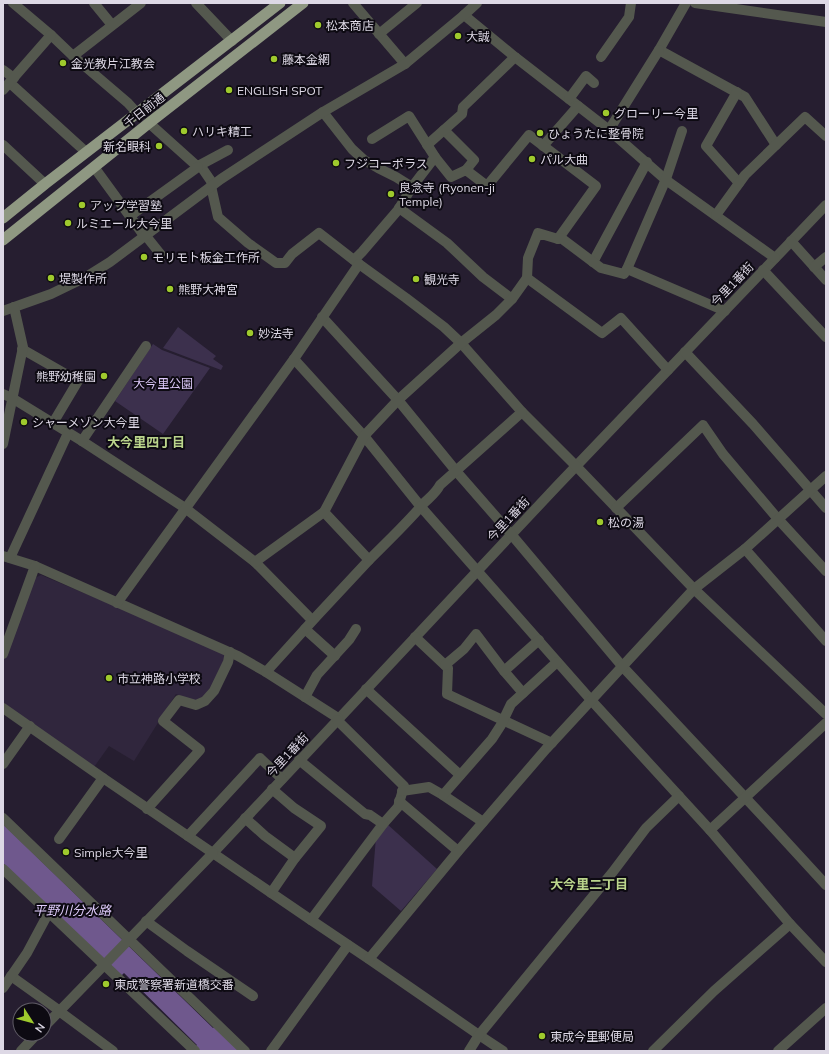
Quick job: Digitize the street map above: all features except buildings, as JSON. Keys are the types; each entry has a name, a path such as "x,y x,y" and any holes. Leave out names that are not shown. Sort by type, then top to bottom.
{"highway":[{"name":"千日前通","path":"3,218 86,152 280,3"},
{"name":"千日前通","path":"3,240 149,123 303,3"}],"street":[{"path":"13,3 128,103 137,113"},
{"path":"94,3 112,25"},
{"path":"73,56 141,3"},
{"path":"196,3 232,41"},
{"path":"353,3 405,64"},
{"path":"379,34 417,3"},
{"path":"3,311 51,294 86,277 110,262 212,185 323,112 405,64 477,3"},
{"path":"601,57 629,17 631,3"},
{"path":"609,130 659,50 686,3"},
{"path":"696,3 826,22"},
{"path":"464,15 515,57 609,130 666,179 775,258"},
{"path":"9,84 51,35"},
{"path":"659,50 745,97 776,145"},
{"path":"427,145 462,114 463,107 515,57"},
{"path":"3,70 9,84 86,152"},
{"path":"569,99 586,76 594,83"},
{"path":"737,92 706,146 739,183"},
{"path":"543,146 578,106"},
{"path":"323,112 352,149 360,156 412,187"},
{"path":"372,139 409,116 434,157 451,177 466,170 474,160 444,130"},
{"path":"716,215 745,175 805,117 826,136"},
{"path":"149,123 199,166 212,185 218,217 248,244 276,263 285,263 292,254 319,233 444,327 461,343 522,412 694,589 826,714"},
{"path":"255,562 324,512 364,436 398,400 461,343 496,315 512,299 527,278 528,258 538,233 558,239 561,238 602,268 624,274 666,179 682,131"},
{"path":"466,170 487,186 529,135 596,186 558,239"},
{"path":"3,145 45,184"},
{"path":"130,216 199,166 228,150"},
{"path":"117,603 294,360 321,321 362,252 399,208 434,157"},
{"path":"593,262 647,162"},
{"path":"94,167 145,236 162,256"},
{"name":"今里1番街","path":"52,1018 213,853 511,534 826,205"},
{"path":"399,208 447,243 483,277 512,299"},
{"path":"791,241 826,280"},
{"path":"814,267 826,257"},
{"path":"627,269 725,311"},
{"path":"763,270 825,334"},
{"path":"527,278 602,333 621,318 668,370"},
{"path":"3,444 8,396 23,347 14,306"},
{"path":"322,317 398,400 456,471 622,666 826,885"},
{"path":"82,441 146,346"},
{"path":"22,350 78,381 53,423"},
{"path":"685,352 753,424 826,508"},
{"path":"294,360 364,436 421,507 557,662 710,830 790,924 826,962"},
{"path":"8,396 82,441 185,508 255,562 312,620"},
{"path":"266,672 312,620 369,560 417,513 436,492 440,485 522,412"},
{"path":"616,508 703,425 723,454 778,519 826,571"},
{"path":"68,433 6,557 35,566 230,652 266,672 338,719 404,786 398,807 383,824 311,920"},
{"path":"368,958 552,743 694,589 745,549 826,476"},
{"path":"324,512 369,560"},
{"path":"745,549 826,641"},
{"path":"3,654 35,566"},
{"path":"305,629 335,656"},
{"path":"305,697 317,675 349,640 356,629"},
{"path":"445,665 464,650 476,634 523,694"},
{"path":"415,637 448,668 447,694 552,743"},
{"path":"504,671 539,640"},
{"path":"147,809 200,750 163,721 179,700 196,705 206,701 214,691 228,662 230,652"},
{"path":"443,795 492,739 501,725 511,704 557,662"},
{"path":"366,689 460,775"},
{"path":"3,708 147,809 503,1051"},
{"path":"710,830 826,723"},
{"path":"3,764 30,726"},
{"path":"188,836 260,758 282,779"},
{"path":"299,760 365,814 370,815 383,824"},
{"path":"59,839 102,778"},
{"path":"401,796 429,786 483,822"},
{"path":"271,893 295,858 321,826 294,808 272,789"},
{"path":"401,796 458,851"},
{"path":"469,1051 479,1035 612,873 646,828 679,796"},
{"path":"3,818 246,1051"},
{"path":"245,818 265,836 295,858"},
{"path":"3,869 195,1051"},
{"path":"3,988 27,953 49,912"},
{"path":"146,921 253,996"},
{"path":"653,1051 714,991 790,924"},
{"path":"271,1051 348,945"},
{"path":"11,976 113,1051"},
{"path":"778,1051 826,1008"},
{"path":"21,1051 29,1042"}],"shaded area":[{"name":"市立神路小学校","path":"41,575 227,653 207,697 197,702 176,694 134,761 109,746 94,767 3,704 3,661 33,579"}],"green space":[{"path":"178,327 216,356 213,359 223,366 221,370 163,348"},
{"name":"大今里公園","path":"153,344 162,350 210,368 163,434 115,401"},
{"path":"387,824 437,869 401,911 372,886 376,837"}],"water":[{"name":"平野川分水路","path":"3,824 213,1028 216,1026 242,1051 196,1051 194,1048 197,1045 124,973 120,977 3,863"}],"place":[{"name":"松本商店","path":"318,25"},
{"name":"大誠","path":"458,36"},
{"name":"藤本金網","path":"274,59"},
{"name":"金光教片江教会","path":"63,63"},
{"name":"ENGLISH SPOT","path":"229,90"},
{"name":"グローリー今里","path":"606,113"},
{"name":"ハリキ精工","path":"184,131"},
{"name":"ひょうたに整骨院","path":"540,133"},
{"name":"新名眼科","path":"159,146"},
{"name":"パル大曲","path":"532,159"},
{"name":"フジコーポラス","path":"336,163"},
{"name":"良念寺 (Ryonen-ji Temple)","path":"391,194"},
{"name":"アップ学習塾","path":"82,205"},
{"name":"ルミエール大今里","path":"68,223"},
{"name":"モリモト板金工作所","path":"144,257"},
{"name":"堤製作所","path":"51,278"},
{"name":"観光寺","path":"416,279"},
{"name":"熊野大神宮","path":"170,289"},
{"name":"妙法寺","path":"250,333"},
{"name":"熊野幼稚園","path":"104,376"},
{"name":"シャーメゾン大今里","path":"24,422"},
{"name":"松の湯","path":"600,522"},
{"name":"市立神路小学校","path":"109,678"},
{"name":"Simple大今里","path":"66,852"},
{"name":"東成警察署新道橋交番","path":"106,984"},
{"name":"東成今里郵便局","path":"542,1036"}],"district":[{"name":"大今里四丁目","path":"146,442"},
{"name":"大今里二丁目","path":"589,884"}]}
